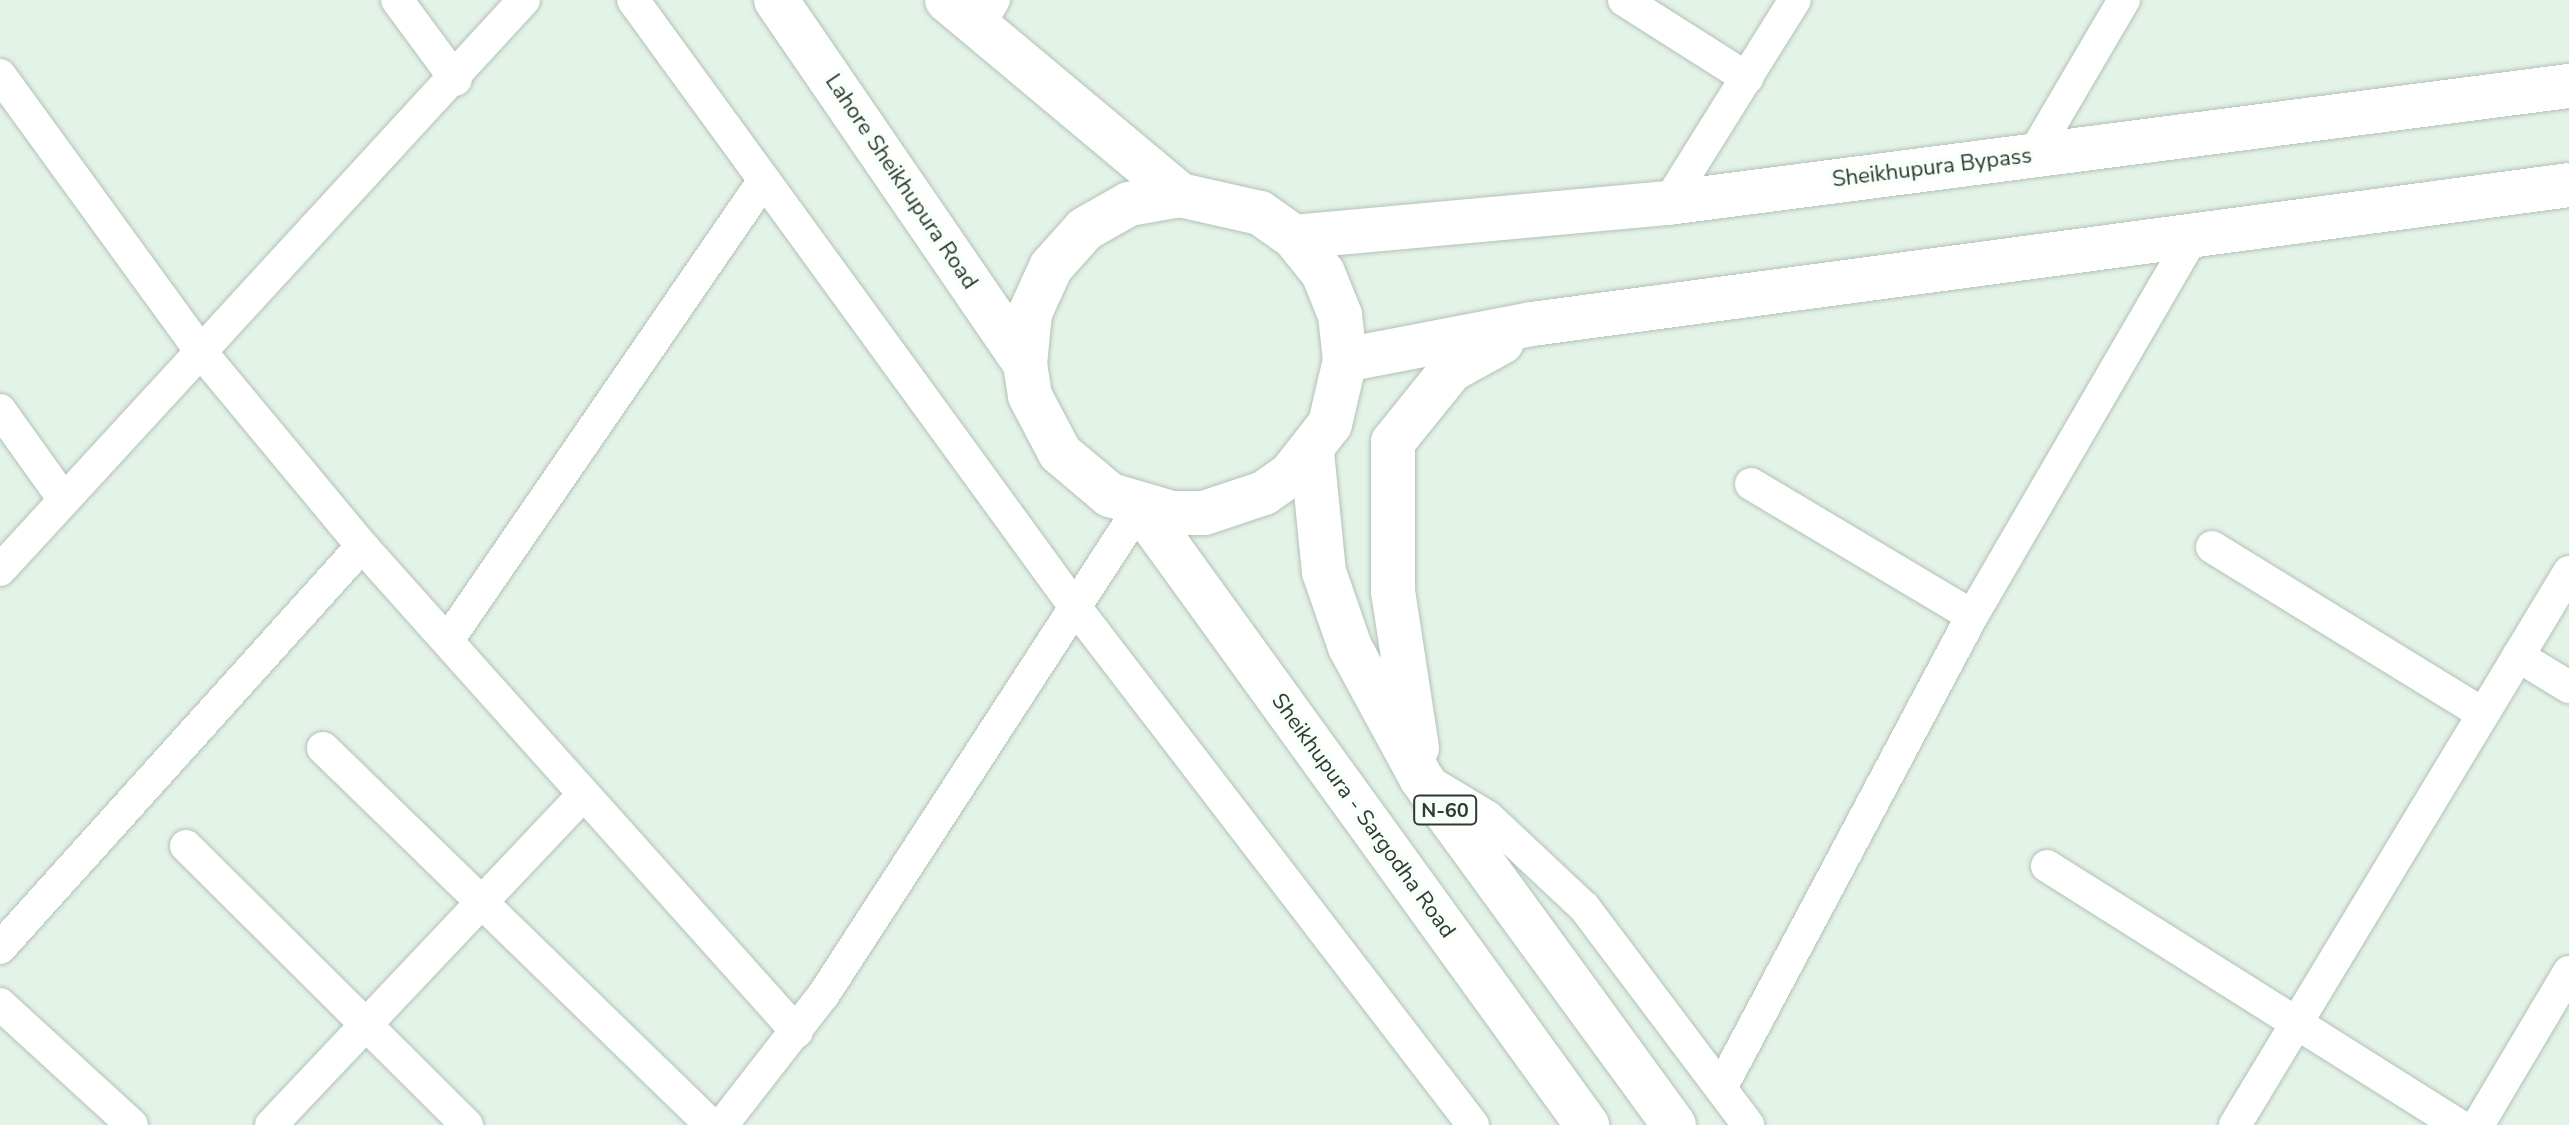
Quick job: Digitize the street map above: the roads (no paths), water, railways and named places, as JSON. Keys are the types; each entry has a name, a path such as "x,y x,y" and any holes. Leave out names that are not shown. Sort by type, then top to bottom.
{"highway":[{"name":"Lahore Sheikhupura Road","path":"776,0 1025,364"},
{"path":"973,9 1180,195"},
{"name":"Sheikhupura Bypass","path":"1294,237 1668,203 2569,86"},
{"path":"1345,360 1532,324 2190,241 2569,185"},
{"path":"1180,195 1247,208 1294,237 1323,273 1340,315 1345,360 1330,424 1312,452 1273,487 1235,506 1183,513 1140,507 1101,489 1060,453 1030,396 1025,364 1035,302 1051,267 1085,229 1129,204 1180,195"},
{"path":"1421,778 1393,591 1393,442 1451,370 1532,324"},
{"name":"N-60","path":"1312,452 1324,572 1350,647 1421,778 1674,1125"},
{"name":"Sheikhupura - Sargodha Road","path":"1140,507 1587,1125"}],"street":[{"path":"397,0 456,80"},
{"path":"0,570 62,497 456,80 524,0"},
{"path":"633,0 1072,603 1473,1125"},
{"path":"1624,0 1747,78"},
{"path":"1668,203 1795,0"},
{"path":"2033,155 2124,0"},
{"path":"0,75 201,352 362,546 797,1032"},
{"path":"448,640 764,180"},
{"path":"1721,1088 1972,616 2190,241"},
{"path":"0,410 62,497"},
{"path":"1751,484 1972,616"},
{"path":"722,1125 797,1032 1072,603 1140,507"},
{"path":"0,948 362,546"},
{"path":"2212,547 2483,714"},
{"path":"2235,1125 2569,572"},
{"path":"2518,656 2569,687"},
{"path":"323,748 711,1125"},
{"path":"1421,778 1488,817 1584,907 1748,1125"},
{"path":"271,1125 583,795"},
{"path":"186,846 467,1125"},
{"path":"2047,866 2459,1125"},
{"path":"2478,1125 2569,972"},
{"path":"0,1004 132,1125"}]}
